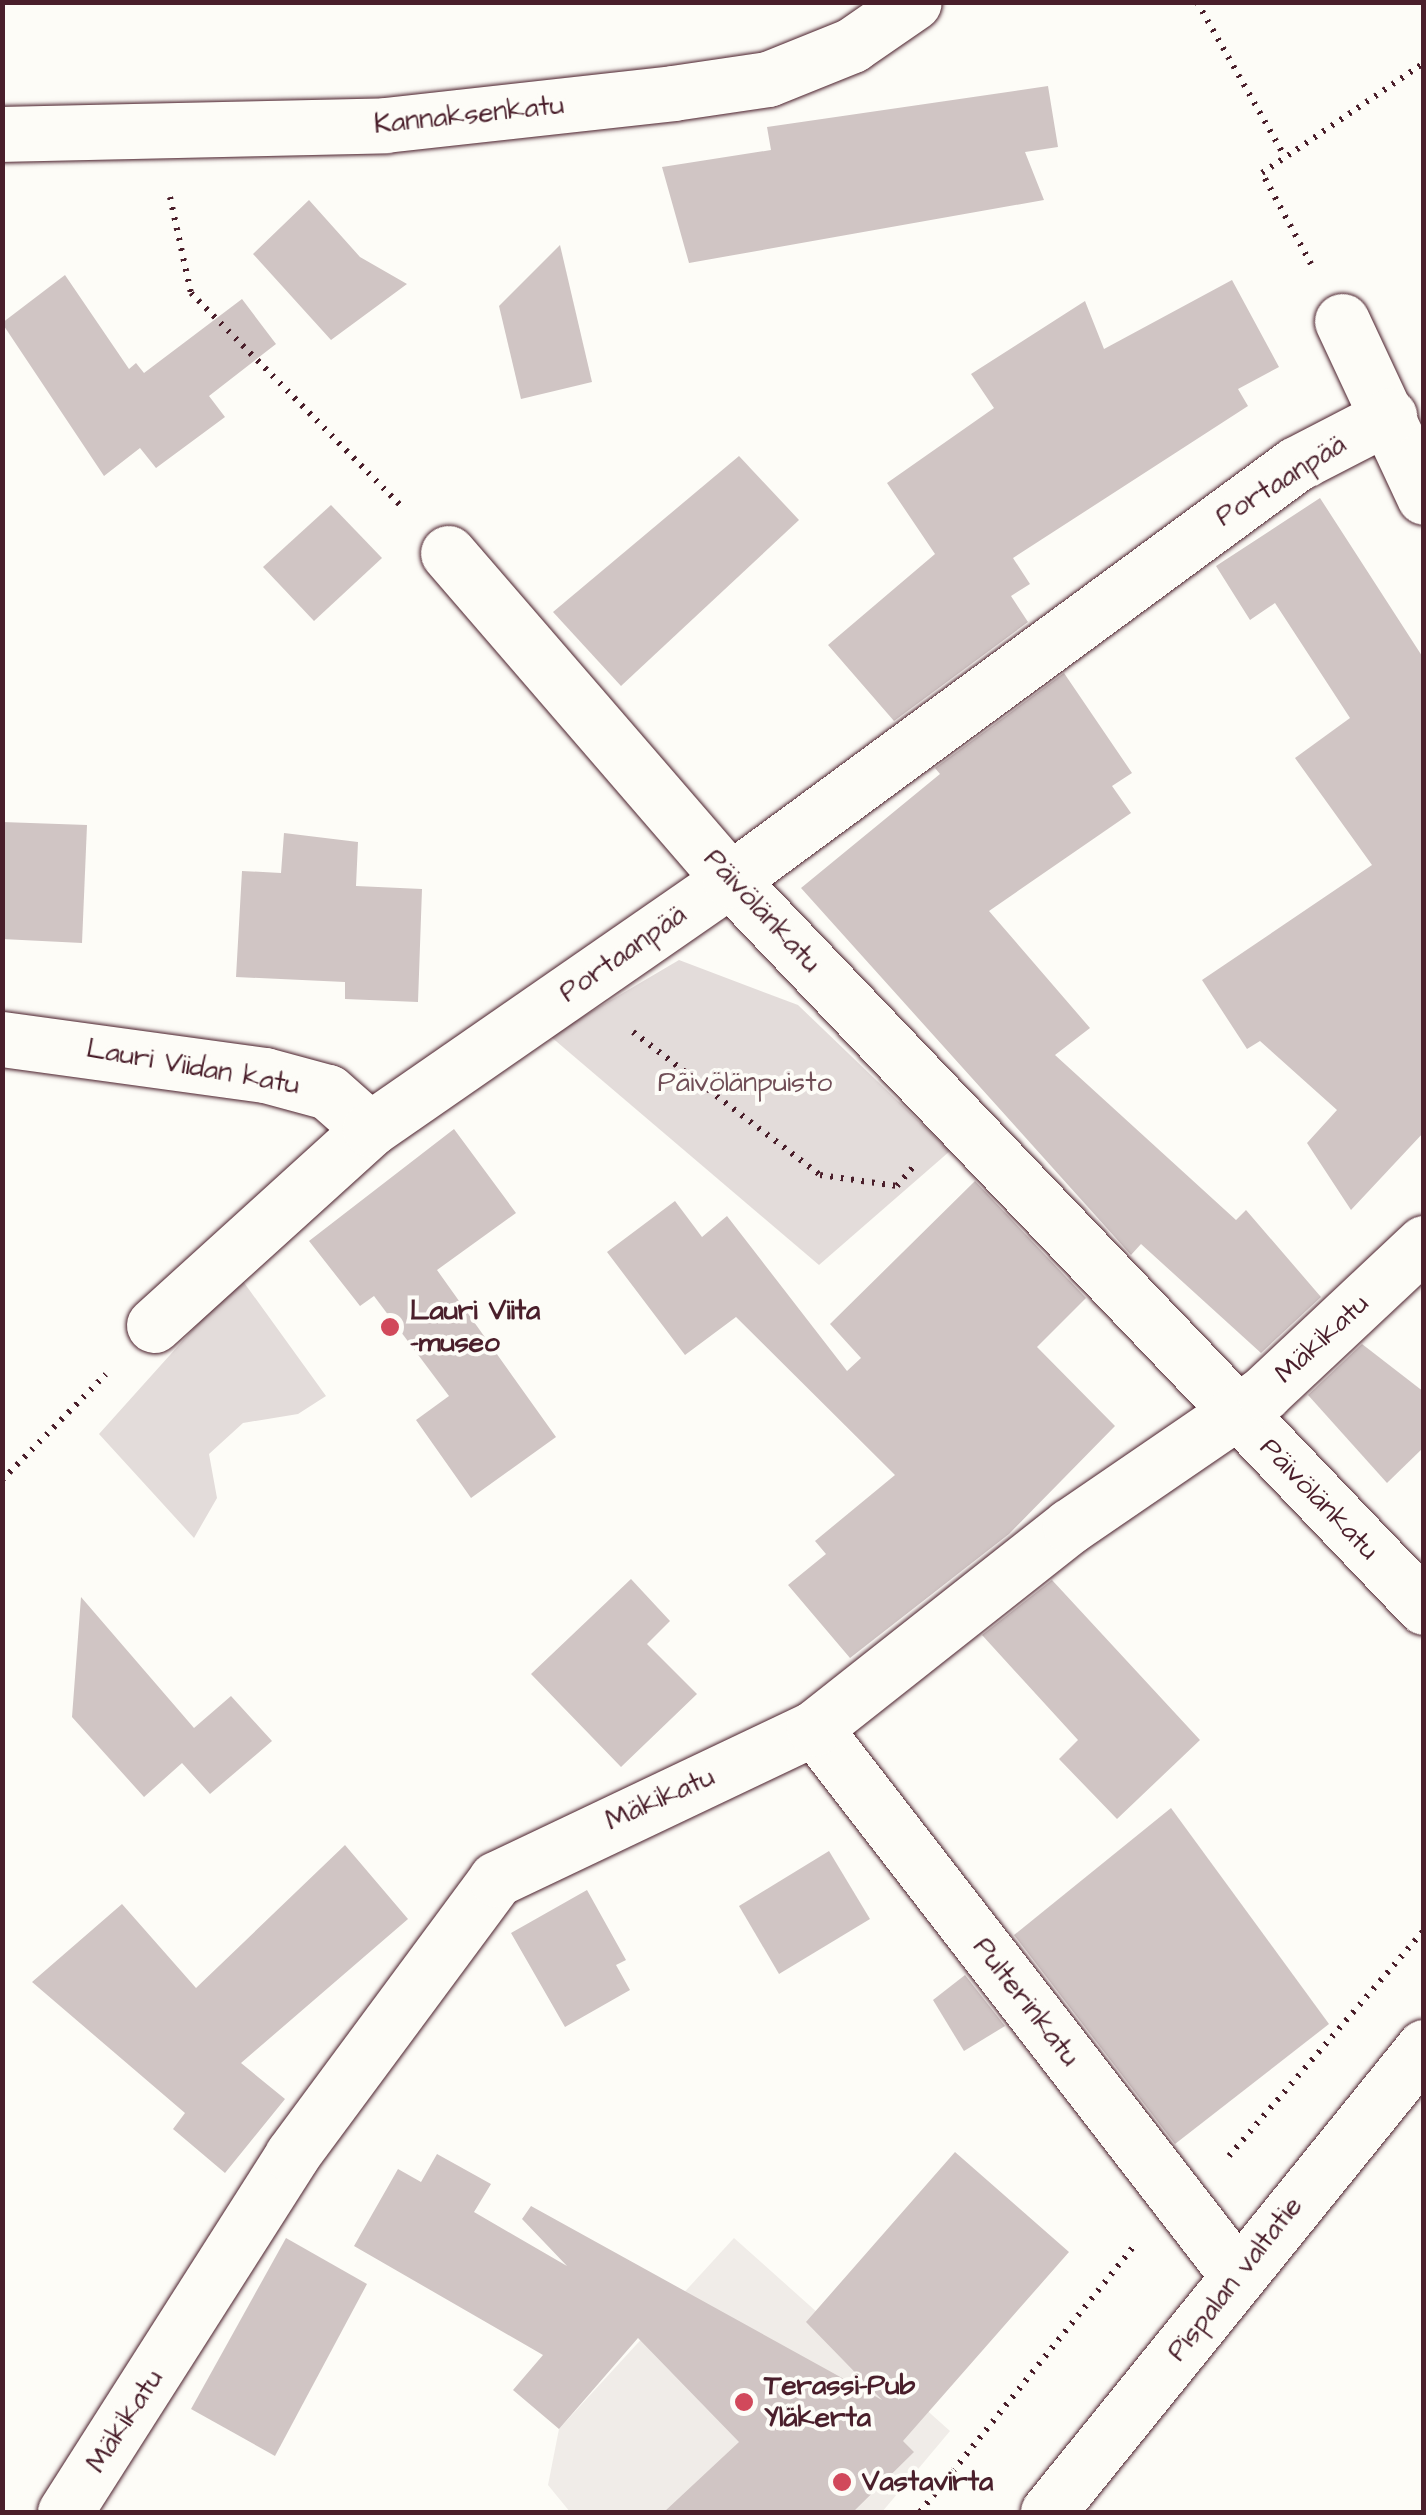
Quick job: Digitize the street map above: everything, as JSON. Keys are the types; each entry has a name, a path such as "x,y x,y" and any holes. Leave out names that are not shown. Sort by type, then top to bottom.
{"street":[{"name":"Kannaksenkatu","path":"2,134 385,126 674,94 768,79 852,45 914,2"},
{"path":"1342,321 1424,498"},
{"name":"Portaanpää","path":"154,1325 370,1128 730,880 1296,464 1389,416"},
{"name":"Päivölänkatu","path":"448,553 730,880 1424,1607"},
{"name":"Lauri Viidan katu","path":"2,1040 265,1075 328,1092 370,1128"},
{"name":"Mäkikatu","path":"65,2512 292,2156 496,1879 814,1728 1070,1526 1236,1413 1424,1243"},
{"name":"Pulterinkatu","path":"814,1728 1237,2276"},
{"name":"Pispalan valtatie","path":"1048,2512 1424,2047"}],"path":[{"path":"1196,2 1285,157"},
{"path":"1278,200 1262,172 1424,63"},
{"path":"166,178 191,293 448,553"},
{"path":"563,995 636,1034 820,1175 898,1186 955,1116"},
{"path":"2,1480 154,1325"}],"shaded area":[{"path":"734,2238 950,2431 882,2512 570,2512 548,2485 559,2429"}],"green space":[{"name":"Päivölänpuisto","path":"679,960 798,1005 950,1151 819,1265 550,1036"},
{"path":"240,1277 326,1396 298,1414 243,1423 209,1454 217,1498 194,1538 99,1434"}],"building":[{"path":"1048,86 1058,147 1025,152 1044,200 689,263 662,167 771,150 767,127"},
{"path":"309,200 360,257 407,284 331,340 253,254"},
{"path":"560,245 592,382 521,399 499,306"},
{"path":"65,275 129,369 136,363 144,373 242,299 276,344 209,396 225,417 156,468 140,448 104,476 2,323"},
{"path":"1232,280 1279,367 1238,389 1248,406 1013,558 1030,584 1011,596 1028,622 894,721 828,645 935,554 887,483 994,408 971,374 1085,301 1104,349"},
{"path":"739,456 799,520 621,686 553,612"},
{"path":"1320,498 1424,659 1424,1132 1351,1210 1307,1143 1337,1110 1260,1041 1247,1049 1202,980 1372,865 1295,758 1350,718 1275,603 1250,620 1216,566"},
{"path":"331,505 382,558 314,621 263,567"},
{"path":"1064,673 1132,773 1112,786 1131,813 989,911 1090,1028 1055,1055 1236,1220 1246,1210 1321,1297 1261,1353 1141,1244 1131,1255 801,888 940,774 935,768"},
{"path":"2,822 87,825 82,943 2,939"},
{"path":"284,833 358,842 356,886 422,889 418,1002 345,999 345,982 236,977 242,871 281,873"},
{"path":"454,1129 516,1213 437,1270 556,1437 471,1498 416,1420 449,1396 374,1296 360,1306 309,1241"},
{"path":"975,1181 1086,1298 1037,1347 1115,1426 1009,1534 850,1658 788,1585 826,1554 815,1541 895,1475 736,1317 685,1355 607,1252 675,1201 702,1237 727,1216 847,1371 861,1358 830,1324"},
{"path":"1362,1344 1424,1392 1424,1447 1387,1483 1308,1395"},
{"path":"631,1579 670,1621 647,1644 697,1694 621,1767 531,1674"},
{"path":"1052,1580 1200,1740 1117,1819 1059,1759 1078,1740 982,1635"},
{"path":"81,1597 194,1728 231,1696 272,1741 210,1794 182,1763 144,1797 72,1717"},
{"path":"1171,1808 1329,2024 1175,2144 1014,1935"},
{"path":"345,1845 408,1919 241,2063 285,2099 225,2173 173,2129 185,2113 32,1982 122,1904 196,1988"},
{"path":"829,1851 870,1919 779,1974 739,1906"},
{"path":"587,1890 626,1960 616,1965 630,1990 565,2027 511,1933"},
{"path":"965,1975 1005,2026 964,2051 933,2000"},
{"path":"955,2152 1069,2252 903,2441 914,2452 853,2512 664,2512 739,2442 638,2338 559,2429 513,2390 543,2355 354,2246 398,2169 421,2182 437,2154 491,2184 474,2212 567,2266 522,2219 531,2206 882,2400 806,2322"},
{"path":"286,2238 367,2284 275,2456 191,2409"}],"place":[{"name":"Lauri Viita -museo","path":"390,1327"},
{"name":"Terassi-Pub Yläkerta","path":"744,2402"},
{"name":"Vastavirta","path":"842,2482"}]}
